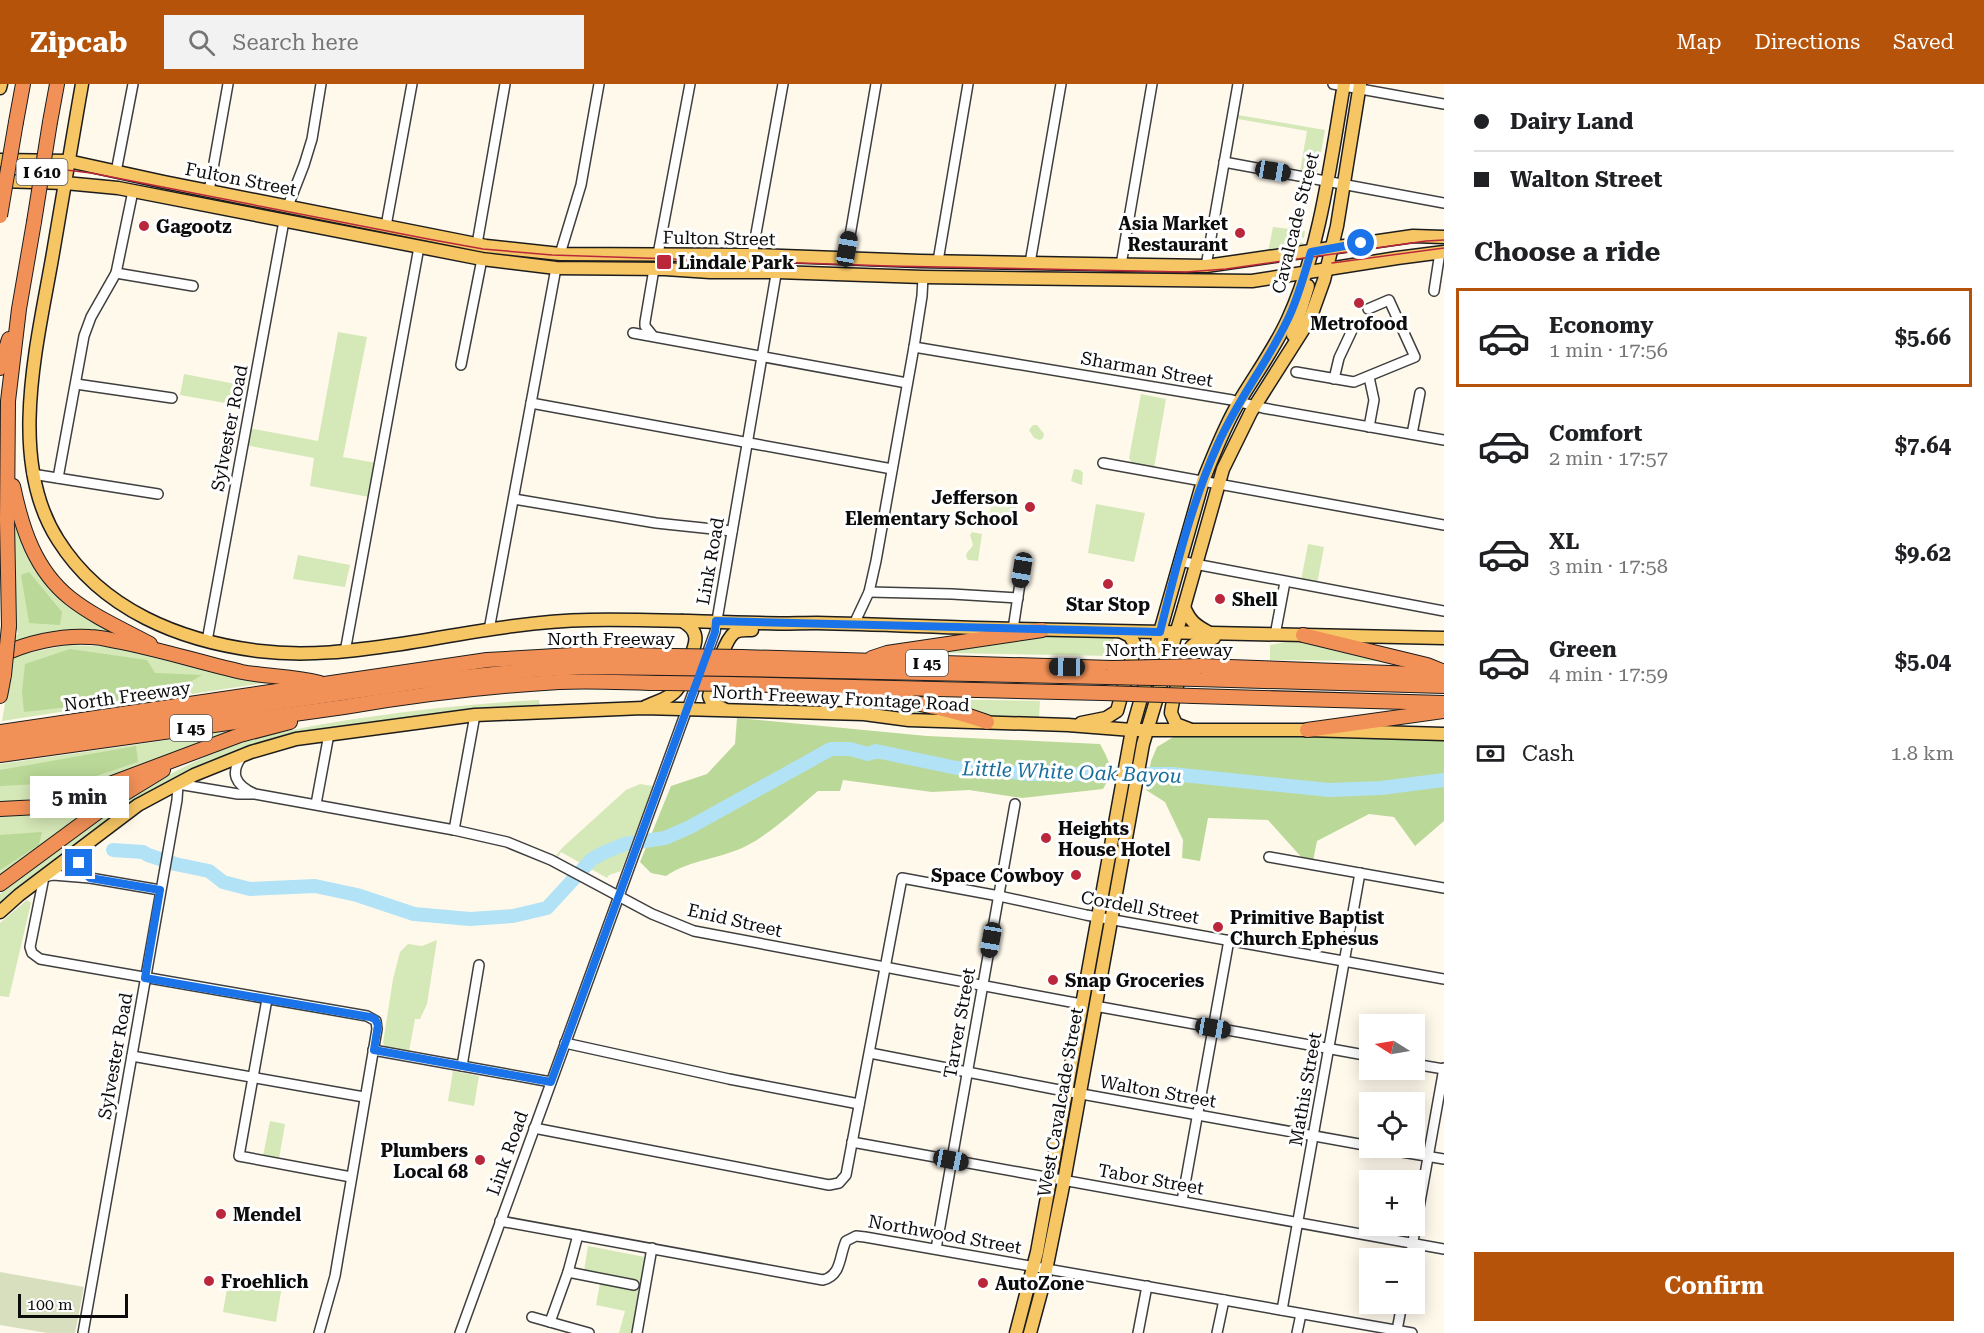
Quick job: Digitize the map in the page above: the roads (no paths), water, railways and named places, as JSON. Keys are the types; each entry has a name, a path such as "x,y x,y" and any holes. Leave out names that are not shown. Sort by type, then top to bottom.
{"highway":[{"name":"I 610","path":"0,216 23,84"},
{"name":"I 610","path":"0,696 9,626 8,401 19,309 57,84"},
{"path":"0,368 19,309"},
{"path":"8,459 21,520 31,549 50,578 71,599 160,649"},
{"path":"861,662 886,653 1042,630"},
{"path":"1303,635 1427,665 1444,674"},
{"path":"0,656 9,651 41,642 90,637 160,649 240,671 303,678 327,685"},
{"name":"North Freeway","path":"0,755 40,738 327,685 487,660 590,654 671,662"},
{"name":"North Freeway","path":"0,744 417,682 532,670 671,662 1109,672 1444,674"},
{"name":"North Freeway","path":"739,663 861,662 1109,672"},
{"name":"North Freeway","path":"1199,673 1444,686"},
{"name":"North Freeway","path":"0,732 40,738 560,682 801,685 1444,703"},
{"path":"801,685 923,704 962,713 987,722"},
{"path":"0,809 39,807 62,802 240,735 344,707"},
{"path":"1307,730 1444,711"},
{"path":"0,884 114,800 192,753"}],"main road":[{"path":"82,84 33,378 30,431 32,474 43,509 58,540 70,557 93,582 112,598 133,612 170,630 234,647 283,653 345,652 489,630 587,620 1014,625 1042,630 1444,638"},
{"name":"Cavalcade Street","path":"1160,632 1203,481 1217,445 1239,402 1288,320 1314,257 1311,252 1327,181 1340,85"},
{"name":"Cavalcade Street","path":"1176,631 1229,453 1255,406 1310,319 1327,269 1344,184 1359,86"},
{"name":"Fulton Street","path":"0,160 68,161 477,244 560,254 752,255 1206,266 1413,236 1444,237"},
{"name":"Fulton Street","path":"0,181 65,183 133,191 419,248 556,268 923,277 1252,281 1442,252"},
{"path":"1283,361 1298,323 1308,273"},
{"path":"1184,607 1190,620 1196,626 1218,634"},
{"path":"643,708 678,689 696,642 695,631 682,621"},
{"path":"728,710 712,703 709,696 728,640 739,630 778,630 783,624"},
{"path":"1068,725 1106,718 1117,711 1134,649 1130,636 1117,631"},
{"name":"West Cavalcade Street","path":"1016,1333 1034,1266 1051,1179 1120,793 1147,731 1176,631"},
{"name":"West Cavalcade Street","path":"1030,1333 1047,1268 1064,1181 1133,796 1132,730 1160,632"},
{"path":"1194,730 1176,724 1171,713 1187,654 1198,642 1218,634"},
{"name":"North Freeway Frontage Road","path":"0,912 138,805 243,755 296,739 475,715 643,708 864,714 909,720 1068,725 1147,731 1307,730 1444,734"},
{"path":"1113,832 1126,834"}],"street":[{"path":"116,172 133,84"},
{"path":"209,191 228,84"},
{"path":"288,206 312,139 321,84"},
{"path":"386,226 412,84"},
{"path":"477,244 505,84"},
{"path":"560,254 581,185 599,84"},
{"path":"658,254 690,84"},
{"path":"751,273 752,255 783,84"},
{"path":"846,259 876,84"},
{"path":"938,261 968,84"},
{"path":"1030,263 1061,84"},
{"path":"1121,265 1152,84"},
{"path":"1206,266 1239,84"},
{"path":"1340,85 1359,86 1444,104"},
{"path":"1224,162 1444,202"},
{"path":"58,478 87,326 116,273 133,191"},
{"name":"Sylvester Road","path":"207,641 284,221"},
{"path":"345,652 419,248"},
{"path":"1434,291 1442,252"},
{"name":"Link Road","path":"460,1333 715,632 779,257"},
{"path":"461,364 482,259"},
{"path":"489,630 556,268"},
{"path":"653,336 645,326 645,322 654,269"},
{"path":"116,273 193,286"},
{"path":"854,624 869,592 914,346 923,277"},
{"path":"1296,372 1354,382 1415,357 1389,300 1368,309"},
{"path":"1334,379 1339,358 1355,324"},
{"path":"633,333 907,383"},
{"name":"Sharman Street","path":"914,346 1444,440"},
{"path":"1369,377 1374,400 1369,427"},
{"path":"76,384 172,398"},
{"path":"1412,434 1420,393"},
{"path":"531,403 892,469"},
{"path":"1104,463 1444,525"},
{"path":"32,474 158,494"},
{"path":"514,498 656,523 732,531"},
{"path":"1179,561 1444,611"},
{"path":"1014,625 1022,570"},
{"path":"1275,635 1285,582"},
{"path":"869,592 1018,598"},
{"path":"454,830 475,715"},
{"path":"316,804 329,734"},
{"path":"243,755 235,767 235,776 244,788 255,794"},
{"name":"Sylvester Road","path":"83,1333 178,784"},
{"name":"Enid Street","path":"178,784 316,804 507,842 529,850 652,914 694,931 1081,1004"},
{"name":"Tarver Street","path":"936,1249 1015,804"},
{"path":"79,850 79,863 84,873 90,878"},
{"path":"1269,857 1444,888"},
{"name":"Mathis Street","path":"1282,1310 1360,873"},
{"path":"161,885 53,875 44,877 30,949 37,957 367,1016 376,1021 378,1025 335,1276 319,1333"},
{"name":"Cordell Street","path":"886,967 902,878 1098,917 1444,979"},
{"path":"1182,1201 1229,940"},
{"path":"462,1066 479,965"},
{"path":"534,1128 830,1185 839,1184 846,1175 886,967"},
{"path":"267,999 239,1156 351,1177"},
{"path":"1095,1006 1359,1054"},
{"path":"565,1043 729,1079 859,1104"},
{"path":"374,1050 551,1082"},
{"name":"Walton Street","path":"870,1053 1080,1094 1359,1144"},
{"path":"132,1056 364,1097"},
{"path":"1411,1248 1444,1069 1425,1066"},
{"name":"Tabor Street","path":"852,1142 1444,1250"},
{"path":"1425,1156 1444,1159"},
{"name":"Northwood Street","path":"500,1221 823,1280 834,1274 839,1265 844,1244 856,1236 1412,1333"},
{"path":"549,1322 568,1272 578,1235"},
{"path":"637,1333 652,1248"},
{"path":"568,1272 634,1285"},
{"path":"1138,1333 1147,1286"},
{"path":"1217,1333 1224,1299"},
{"path":"1297,1333 1301,1314"},
{"path":"1397,1330 1400,1314"},
{"path":"532,1317 589,1333"}],"waterway":[{"name":"Little White Oak Bayou","path":"113,850 143,852 175,864 209,871 223,882 250,889 315,886 357,895 414,914 470,919 513,916 547,908 592,859 625,844 665,838 690,827 831,749 850,749 868,754 876,751 957,768 1029,774 1172,774 1329,790 1381,788 1444,780"}],"tram line":[{"path":"0,167 91,173 483,249 552,255 890,266 1186,272 1226,269 1444,240"},
{"path":"1332,263 1444,248"}],"place":[{"name":"Gagootz","path":"144,226"},
{"name":"Asia Market Restaurant","path":"1240,233"},
{"name":"Lindale Park","path":"664,262"},
{"name":"Metrofood","path":"1359,303"},
{"name":"Jefferson Elementary School","path":"1030,507"},
{"name":"Star Stop","path":"1108,584"},
{"name":"Shell","path":"1220,599"},
{"name":"Heights House Hotel","path":"1046,838"},
{"name":"Space Cowboy","path":"1076,875"},
{"name":"Primitive Baptist Church Ephesus","path":"1218,927"},
{"name":"Snap Groceries","path":"1053,980"},
{"name":"Plumbers Local 68","path":"480,1160"},
{"name":"Mendel","path":"221,1214"},
{"name":"Froehlich","path":"209,1281"},
{"name":"AutoZone","path":"983,1283"}]}
